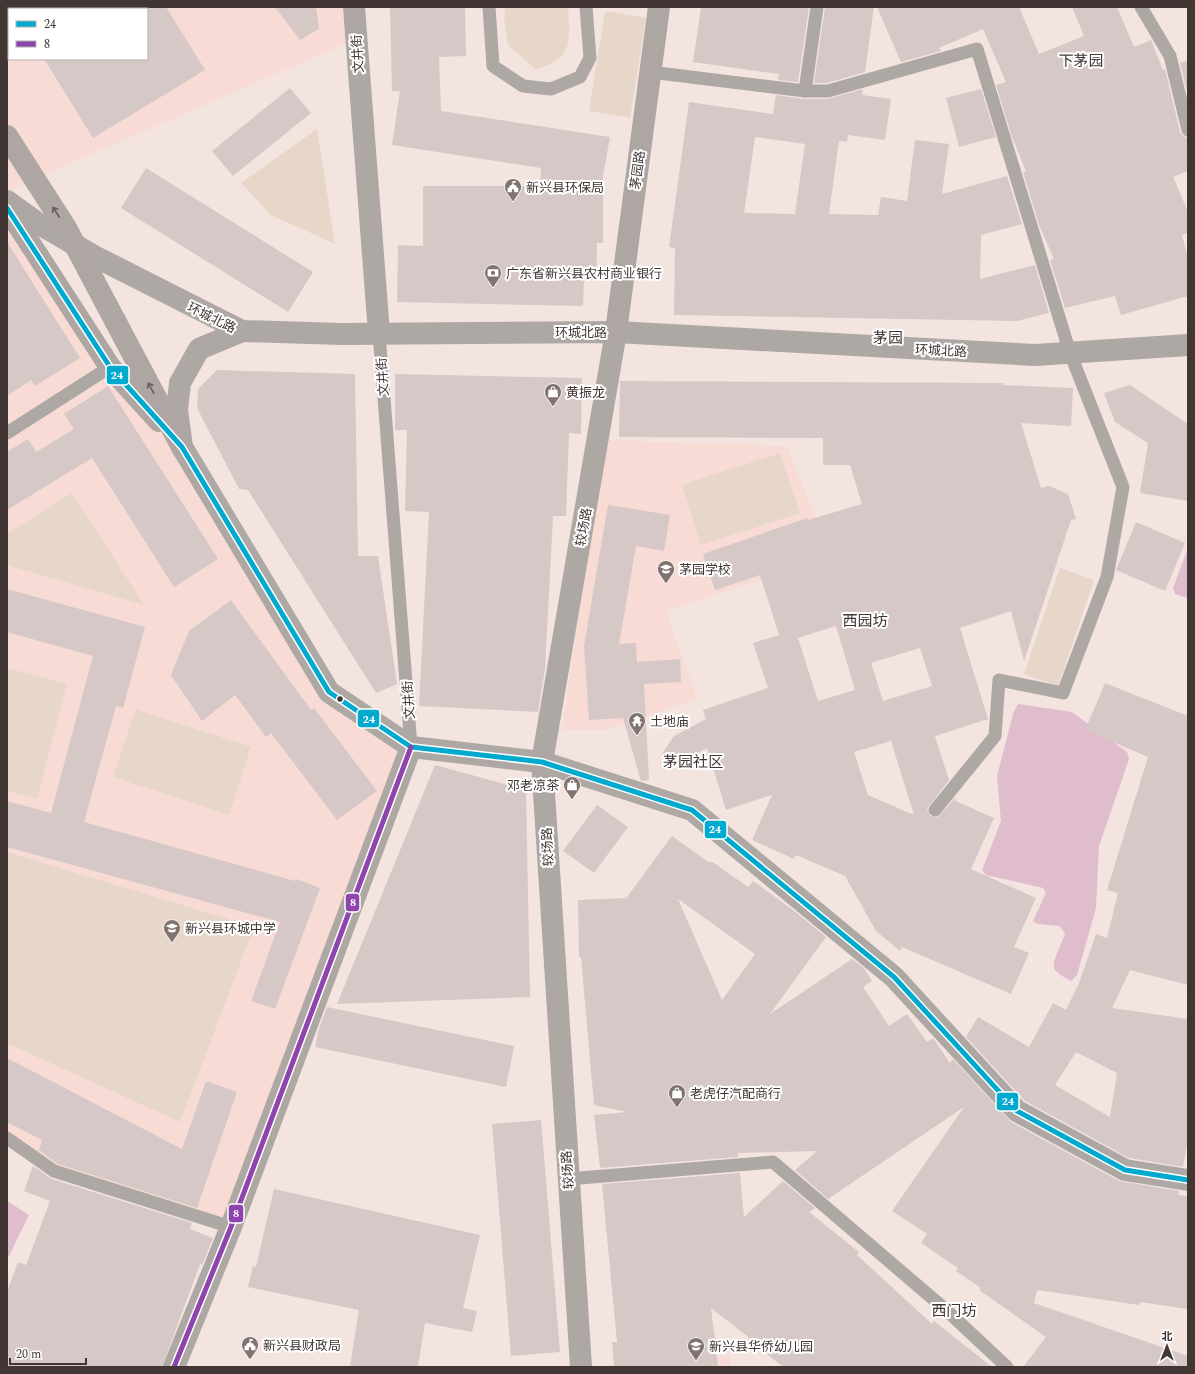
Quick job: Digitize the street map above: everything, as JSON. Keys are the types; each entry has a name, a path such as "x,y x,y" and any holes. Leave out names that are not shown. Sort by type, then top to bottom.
{"main road":[{"name":"茅园路","path":"616,332 659,7"},
{"path":"7,136 66,228 182,447"},
{"path":"7,208 110,367 182,447"}],"street":[{"name":"文井街","path":"354,7 379,333"},
{"name":"环城北路","path":"7,201 36,222 94,256 242,331 341,334 616,332 1034,355 1188,344"},
{"path":"242,331 198,349 180,383 177,410 182,447 329,692 411,747 542,762 692,810 894,977 1017,1111 1125,1170 1188,1180"},
{"name":"较场路","path":"581,1367 542,762 616,332"},
{"path":"174,1367 231,1227 411,747"}],"lane":[{"path":"489,7 493,66 523,86 551,89 580,77 590,58 586,7"},
{"path":"806,91 817,7"},
{"path":"1141,7 1170,56 1188,130"},
{"path":"650,72 806,91 828,91 977,49 1070,353 1123,487 1107,577 1064,693 999,680 995,736 935,810"},
{"name":"文井街","path":"379,333 411,747"},
{"path":"7,433 110,367"},
{"path":"7,1138 54,1170 231,1227"},
{"path":"568,1179 773,1162 945,1308 1007,1367"}],"shaded area":[{"path":"7,7 354,7 356,39 7,191"},
{"path":"505,7 568,7 569,39 563,54 557,60 548,65 535,69 508,45 504,18"},
{"path":"605,11 646,18 630,118 589,111"},
{"path":"317,129 335,244 271,215 241,183"},
{"name":"新兴县环城中学","path":"7,209 182,447 329,691 411,747 231,1227 54,1171 7,1138"},
{"name":"茅园学校","path":"605,440 787,446 831,556 666,611 697,699 607,730 562,730"},
{"path":"780,453 800,513 701,545 682,485"},
{"path":"72,493 144,605 7,565 7,534"},
{"path":"1188,548 1188,598 1175,594 1173,588"},
{"path":"1060,568 1094,580 1058,686 1024,674"},
{"path":"7,668 67,684 37,799 7,791"},
{"path":"1018,704 1072,712 1127,752 1129,759 1099,846 1096,908 1077,975 1071,981 1054,969 1054,961 1065,934 1060,926 1038,924 1033,921 1046,893 1043,888 986,875 982,870 1001,821 997,776 1013,714"},
{"path":"136,709 251,747 229,815 113,777"},
{"path":"7,852 254,927 180,1122 7,1043"},
{"path":"7,1201 29,1215 7,1260"},
{"name":"新兴县华侨幼儿园","path":"729,1356 731,1367 593,1367"}],"building":[{"path":"166,7 205,70 93,138 45,60 148,60 147,8"},
{"path":"275,7 316,7 319,29 300,40"},
{"path":"390,7 465,7 466,56 439,57 441,111 610,137 603,176 603,243 597,243 596,280 584,280 583,306 397,302 398,245 423,246 423,186 540,186 541,168 392,145 400,91 392,91"},
{"path":"701,7 809,7 798,82 778,80 779,74 693,62"},
{"path":"825,7 874,7 865,72 827,83 814,83"},
{"path":"877,7 1019,7 1039,54 1084,36 1072,7 1117,7 1134,47 1151,40 1163,70 1165,69 1180,132 1183,136 1188,138 1188,171 1173,177 1188,212 1188,233 1182,235 1188,259 1188,296 1121,315 1115,296 1065,308 1050,260 1054,259 1039,225 1023,172 1026,171 1012,137 996,85 1006,82 983,29 939,48 941,51 901,62"},
{"path":"1188,60 1188,96 1180,63"},
{"path":"290,88 311,113 233,176 212,151"},
{"path":"863,89 862,95 891,99 885,140 848,135 847,142 839,141 829,214 878,215 881,197 907,201 915,140 949,144 942,194 1007,176 1022,224 981,235 980,279 1035,265 1049,313 1017,321 674,315 675,248 669,247 689,102 773,114 776,95 804,99 828,99","holes":["755,137 805,144 795,214 744,213"]},
{"path":"981,89 996,137 959,147 946,98"},
{"path":"146,168 313,272 288,312 121,208"},
{"path":"7,242 80,358 35,386 31,380 7,396"},
{"path":"217,370 355,374 358,556 378,556 397,684 376,693 248,490 239,489 197,408 198,389"},
{"path":"395,374 582,378 581,434 569,433 566,516 553,516 545,669 538,712 419,706 429,512 405,511 407,430 395,430"},
{"path":"620,381 1003,383 1003,385 1073,388 1071,426 1021,423 1041,488 1049,486 1068,494 1076,519 1071,520 1024,661 1011,611 960,628 988,719 935,736 949,780 927,809 930,816 938,817 955,798 956,801 994,818 971,869 1036,898 1014,947 1029,953 1011,994 902,947 900,951 876,931 845,876 796,855 794,859 752,840 772,795 726,810 707,748 668,768 661,755 674,736 706,719 703,710 768,688 753,643 779,635 760,575 715,590 703,554 807,518 808,520 862,504 850,465 823,465 823,438 619,437","holes":["836,626 855,690 818,701 798,638","920,648 932,686 883,701 871,663","891,741 914,815 868,795 854,752"]},
{"path":"1130,385 1188,424 1188,501 1140,493 1148,443 1115,422 1104,393"},
{"path":"108,386 218,559 174,587 92,458 7,510 7,452 28,439 36,452 74,429 64,414"},
{"path":"608,505 670,515 664,551 636,546 619,644 636,643 637,662 680,659 681,682 644,684 649,780 644,781 641,781 623,718 589,720 584,646"},
{"path":"1136,522 1185,543 1165,591 1116,570"},
{"path":"7,589 145,627 123,708 116,706 84,822 295,881 296,879 320,888 275,1009 251,1001 280,922 7,847 7,801 51,813 93,656 7,632"},
{"path":"231,600 311,710 314,708 377,791 337,820 271,733 266,737 235,695 202,721 171,675 189,631"},
{"path":"1105,683 1188,716 1188,985 1130,970 1112,1008 1188,1019 1188,1139 1183,1167 1129,1158 1025,1101 966,1037 978,1017 1029,1047 1053,1003 1066,1010 1079,983 1096,934 1107,938 1118,893 1107,890 1148,757 1085,730","holes":["1076,1052 1117,1073 1110,1117 1055,1085"]},
{"path":"435,765 526,790 530,997 337,1004"},
{"path":"597,805 628,827 594,873 563,851"},
{"path":"672,836 710,863 711,861 748,887 753,881 797,913 826,937 770,1014 852,959 864,968 872,981 863,987 889,1026 907,1014 927,1042 933,1038 950,1063 953,1059 1011,1122 1119,1181 1179,1191 1178,1195 1188,1196 1188,1309 1140,1302 1139,1305 1037,1290 1034,1303 1188,1356 1188,1367 1023,1367 1046,1337 979,1290 981,1288 956,1271 958,1268 921,1243 927,1234 892,1211 964,1107 828,1199 795,1170 817,1151 738,1153 738,1157 600,1168 594,1115 627,1112 594,1105 581,957 579,957 578,900 629,898 627,897","holes":["678,899 755,954 722,1000"]},
{"path":"327,1007 514,1046 506,1087 315,1047 319,1029"},
{"path":"7,1058 182,1149 206,1081 237,1092 197,1208 58,1164 39,1150 42,1140 7,1122"},
{"path":"541,1120 560,1352 511,1356 492,1124"},
{"path":"33,1166 52,1179 192,1223 190,1229 213,1238 202,1265 200,1264 162,1367 7,1367 7,1292 18,1262 26,1265 50,1201 24,1191"},
{"path":"740,1173 744,1217 783,1181 815,1208 809,1212 859,1252 857,1255 932,1324 934,1321 992,1367 783,1367 763,1351 764,1349 711,1308 718,1367 614,1367 612,1342 617,1342 602,1184"},
{"path":"274,1189 480,1235 463,1308 477,1311 472,1332 425,1323 418,1367 350,1367 359,1310 248,1287 253,1266 256,1267"}],"transit line":[{"name":"24","path":"7,208 110,367 182,447 329,692 411,747 542,762 692,810 894,977 1017,1111 1125,1170 1188,1180"},
{"name":"8","path":"174,1367 231,1227 411,747"}],"place":[{"name":"新兴县环保局","path":"513,202"},
{"name":"广东省新兴县农村商业银行","path":"493,288"},
{"name":"黄振龙","path":"553,407"},
{"name":"茅园学校","path":"666,584"},
{"name":"土地庙","path":"637,736"},
{"name":"邓老凉茶","path":"572,800"},
{"name":"新兴县环城中学","path":"172,943"},
{"name":"老虎仔汽配商行","path":"677,1108"},
{"name":"新兴县财政局","path":"250,1360"},
{"name":"新兴县华侨幼儿园","path":"696,1361"}],"district":[{"name":"下茅园","path":"1081,61"},
{"name":"茅园","path":"888,338"},
{"name":"西园坊","path":"865,621"},
{"name":"茅园社区","path":"693,762"},
{"name":"西门坊","path":"954,1311"}]}
